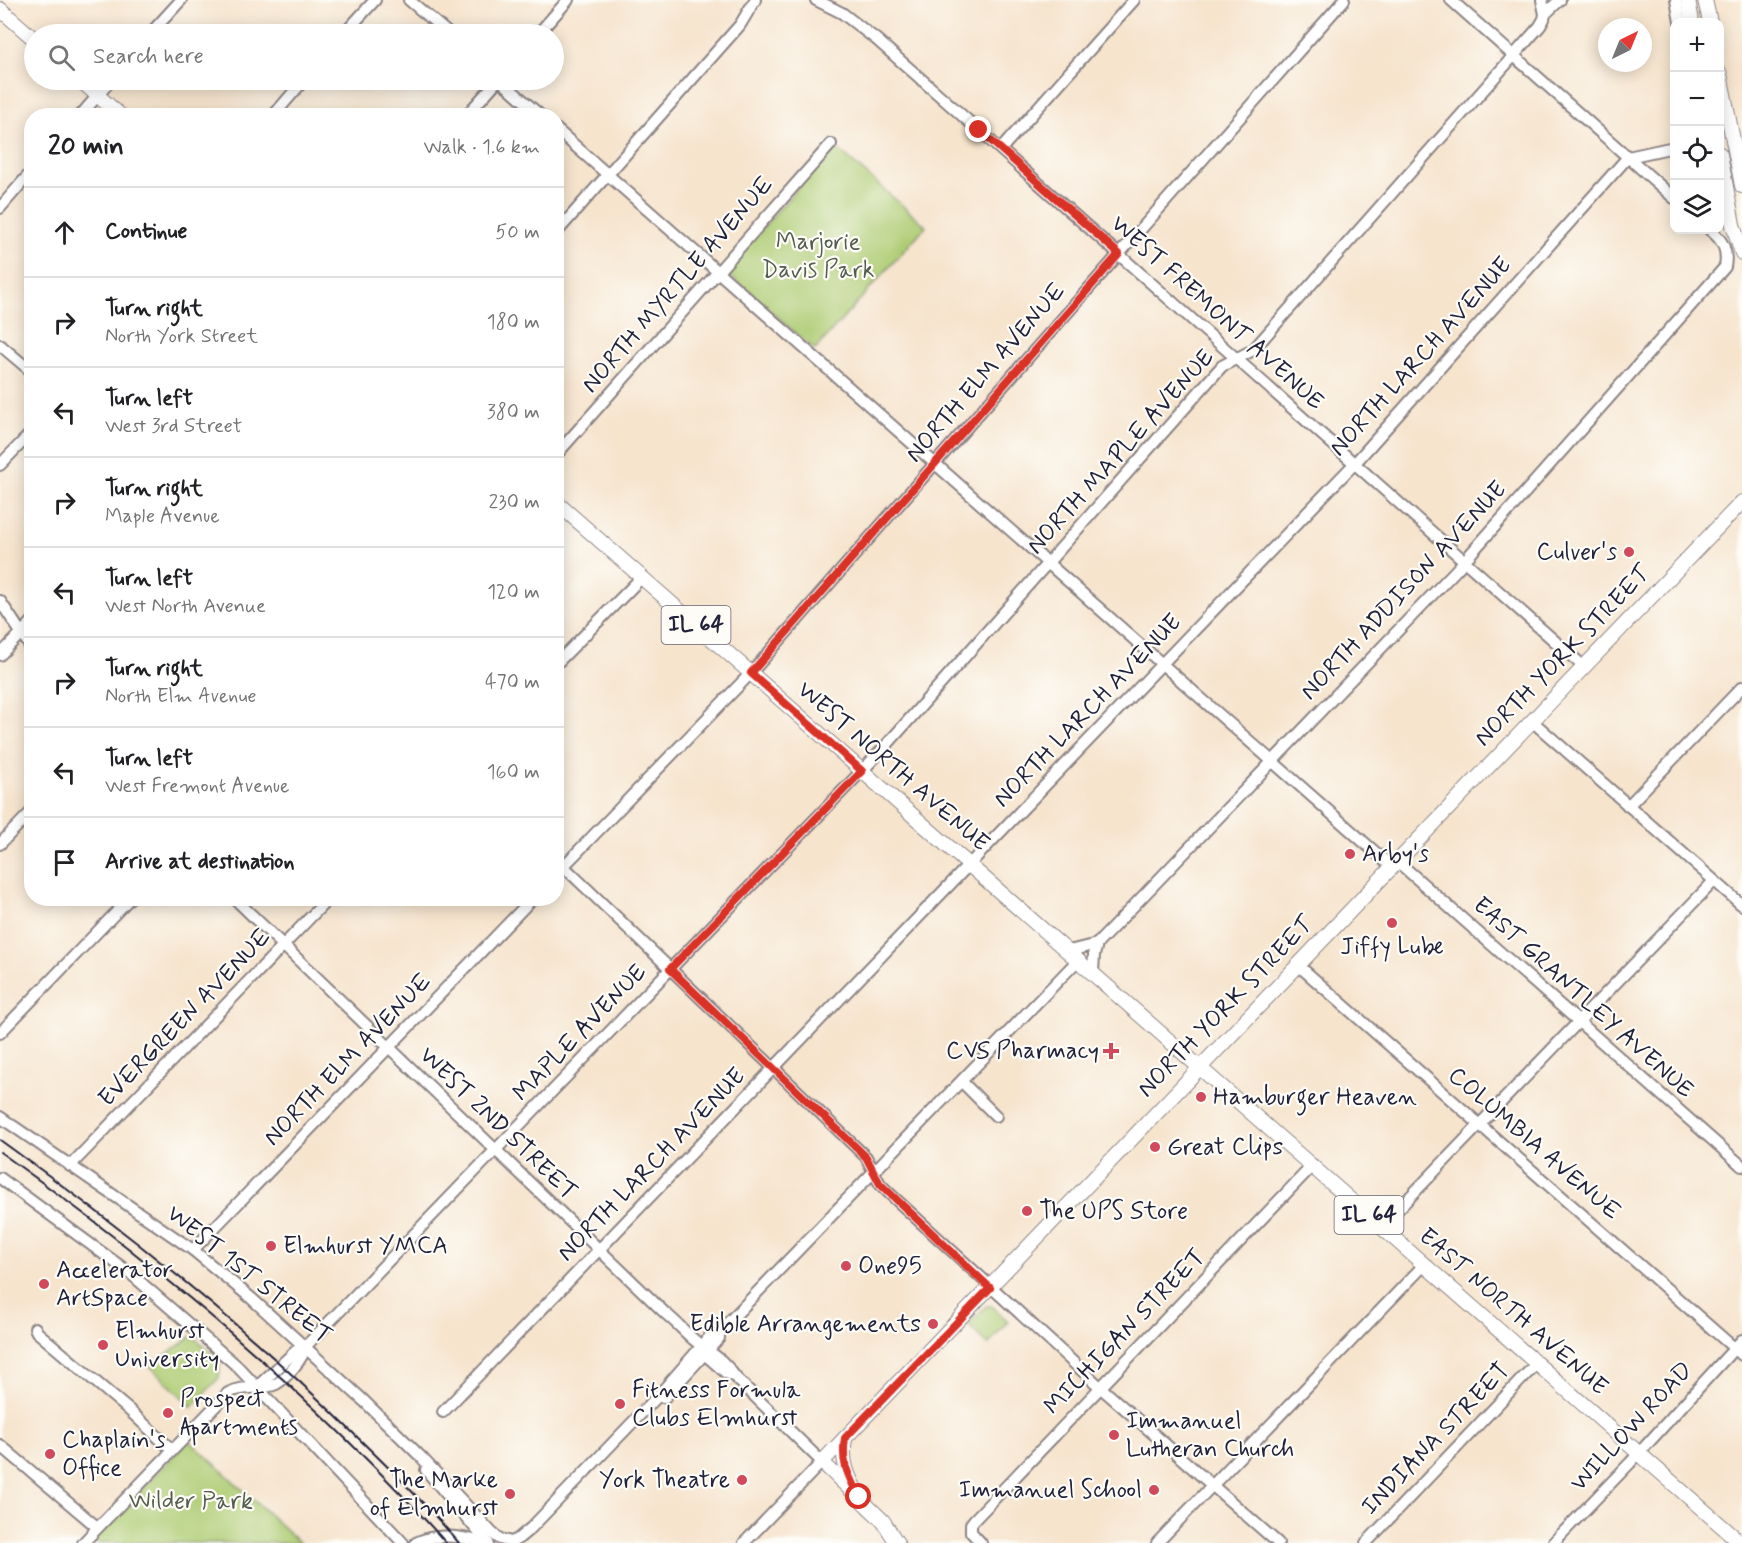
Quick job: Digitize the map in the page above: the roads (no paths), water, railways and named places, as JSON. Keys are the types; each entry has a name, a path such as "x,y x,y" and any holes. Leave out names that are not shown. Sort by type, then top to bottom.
{"main road":[{"path":"1688,0 1691,18"},
{"path":"1705,0 1709,18"},
{"path":"0,9 24,30"},
{"path":"91,90 112,108"},
{"path":"1724,98 1742,186"},
{"path":"1724,179 1733,225 1742,253"},
{"name":"NORTH YORK STREET","path":"822,1462 1742,502"},
{"name":"WEST NORTH AVENUE","path":"564,509 1201,1066"},
{"name":"EAST NORTH AVENUE","path":"1201,1066 1741,1543"},
{"path":"845,1438 842,1456 847,1473 859,1497"},
{"path":"822,1462 883,1521 897,1543"}],"street":[{"path":"159,24 181,0"},
{"path":"353,24 375,0"},
{"path":"409,0 437,24"},
{"path":"547,24 568,0"},
{"path":"564,224 740,25 755,0"},
{"name":"WEST FREMONT AVENUE","path":"816,0 833,3 859,25 1584,667"},
{"path":"1001,150 1134,0"},
{"name":"NORTH ELM AVENUE","path":"564,862 751,673 1344,0"},
{"path":"1451,0 1670,194"},
{"path":"1513,55 1544,19 1542,0"},
{"path":"1545,14 1560,0"},
{"path":"1676,0 1679,18"},
{"name":"NORTH MAPLE AVENUE","path":"884,748 1222,366 1252,350 1513,55"},
{"path":"86,108 102,90"},
{"path":"280,108 295,90"},
{"path":"473,108 490,90"},
{"path":"511,90 532,108"},
{"name":"EAST GRANTLEY AVENUE","path":"564,136 1273,762 1395,864 1742,1166"},
{"name":"NORTH MYRTLE AVENUE","path":"564,446 831,144"},
{"path":"1628,157 1670,148"},
{"name":"NORTH LARCH AVENUE","path":"443,1412 1354,463 1628,157"},
{"path":"0,208 24,180"},
{"name":"NORTH ADDISON AVENUE","path":"1097,944 1465,560 1725,267 1727,256 1720,238 1715,234"},
{"path":"0,345 24,365"},
{"path":"0,465 24,440"},
{"path":"564,656 642,577"},
{"path":"0,601 24,637"},
{"path":"0,655 24,630"},
{"path":"1628,806 1742,687"},
{"path":"1532,721 1742,905"},
{"name":"MAPLE AVENUE","path":"83,1543 228,1393 237,1388 275,1385 282,1379 303,1356 306,1346 884,748"},
{"path":"0,844 24,819"},
{"path":"564,872 670,969 866,1157 880,1184 890,1194 1100,1387 1278,1543"},
{"path":"1382,1226 1714,881"},
{"path":"0,1033 122,906"},
{"name":"WEST 2ND STREET","path":"242,906 703,1350 729,1368 735,1377 822,1462"},
{"name":"EVERGREEN AVENUE","path":"70,1166 321,906"},
{"name":"NORTH ELM AVENUE","path":"193,1250 525,906"},
{"path":"510,1543 519,1539 531,1528 661,1397 703,1350 713,1333 719,1332 962,1082 1074,955 1097,944"},
{"path":"1093,972 1097,944"},
{"name":"COLUMBIA AVENUE","path":"1298,965 1739,1347"},
{"path":"962,1082 996,1116"},
{"name":"WEST 1ST STREET","path":"0,1117 193,1250 251,1298 306,1346 401,1438 492,1533 510,1543"},
{"name":"MICHIGAN STREET","path":"981,1543 973,1536 970,1529 974,1520 1313,1165"},
{"path":"0,1178 131,1274 237,1366 403,1543"},
{"path":"1157,1543 1425,1264"},
{"path":"35,1328 172,1450"},
{"name":"WILLOW ROAD","path":"1553,1543 1739,1347"},
{"name":"INDIANA STREET","path":"1366,1543 1537,1363"},
{"name":"WEST 1ST STREET","path":"401,1438 438,1487 488,1543"},
{"path":"0,1445 97,1527"},
{"name":"NORTH YORK STREET","path":"744,1543 822,1462"},
{"path":"447,1537 462,1524 457,1509"},
{"path":"521,1543 531,1528"},
{"path":"416,1543 434,1537 488,1543"}],"railway":[{"path":"0,1140 92,1208 225,1315 310,1391 392,1472 459,1543"},
{"path":"0,1152 124,1245 243,1343 368,1460 446,1543"}],"place":[{"name":"Culver's","path":"1629,552"},
{"name":"Arby's","path":"1350,854"},
{"name":"Jiffy Lube","path":"1392,923"},
{"name":"CVS Pharmacy","path":"1111,1051"},
{"name":"Hamburger Heaven","path":"1201,1097"},
{"name":"Great Clips","path":"1155,1147"},
{"name":"The UPS Store","path":"1027,1211"},
{"name":"Elmhurst YMCA","path":"271,1246"},
{"name":"One95","path":"846,1266"},
{"name":"Accelerator ArtSpace","path":"44,1284"},
{"name":"Edible Arrangements","path":"933,1324"},
{"name":"Elmhurst University","path":"103,1345"},
{"name":"Fitness Formula Clubs Elmhurst","path":"620,1404"},
{"name":"Prospect Apartments","path":"168,1413"},
{"name":"Immanuel Lutheran Church","path":"1114,1435"},
{"name":"Chaplain's Office","path":"50,1454"},
{"name":"York Theatre","path":"742,1480"},
{"name":"Immanuel School","path":"1154,1490"},
{"name":"The Marke of Elmhurst","path":"510,1494"}],"park label":[{"name":"Marjorie Davis Park","path":"818,256"},
{"name":"Wilder Park","path":"191,1501"}]}
